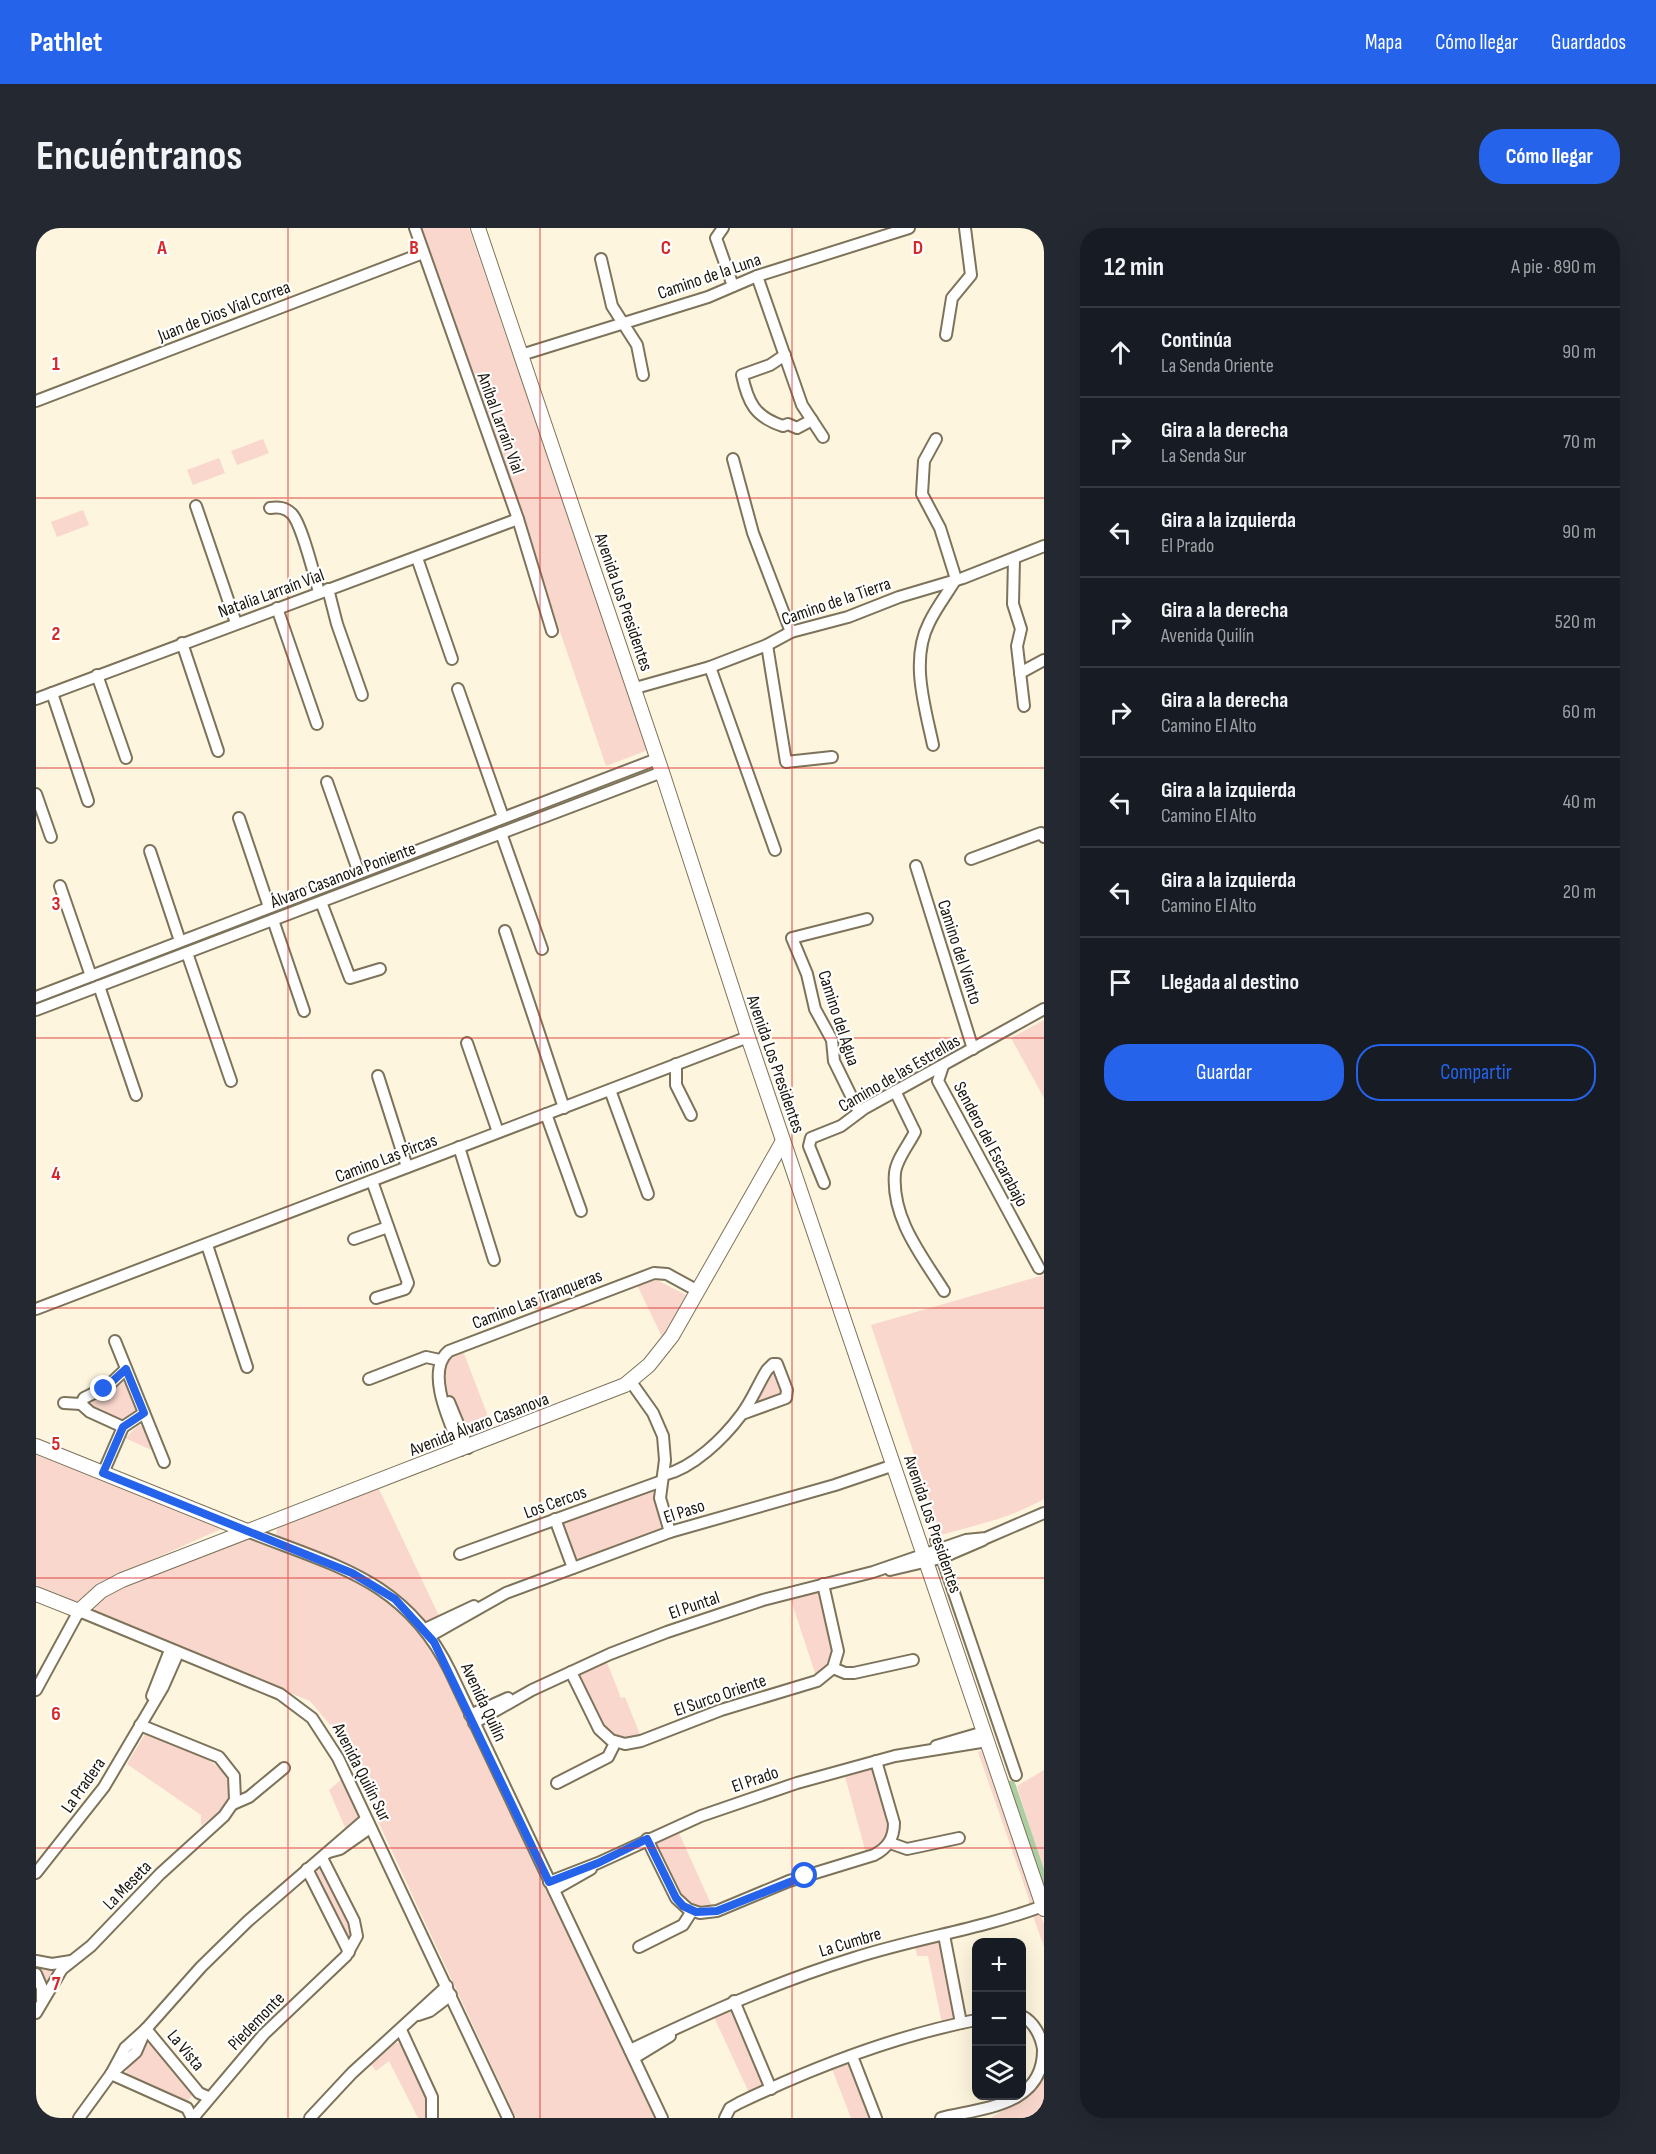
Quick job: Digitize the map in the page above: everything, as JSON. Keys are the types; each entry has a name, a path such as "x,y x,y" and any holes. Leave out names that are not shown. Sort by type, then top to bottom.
{"street":[{"name":"Aníbal Larraín Vial","path":"415,228 518,519 552,631"},
{"name":"Avenida Los Presidentes","path":"478,228 660,765 748,1037 1043,1908"},
{"path":"723,228 716,238 733,286"},
{"name":"Camino de la Luna","path":"521,355 708,297 757,276 909,228"},
{"path":"946,335 952,298 971,275 965,228"},
{"name":"Juan de Dios Vial Correa","path":"36,401 423,253"},
{"path":"601,259 612,306 637,345 643,375"},
{"path":"757,276 802,405 823,437"},
{"path":"785,355 770,365 742,375 747,398 765,420 797,428 812,420"},
{"path":"933,745 921,684 921,650 928,623 956,579 940,528 922,494 924,461 936,439"},
{"path":"733,459 753,533 791,632"},
{"path":"196,506 236,623"},
{"path":"270,508 279,507 296,519 362,695"},
{"name":"Natalia Larraín Vial","path":"36,699 518,519"},
{"name":"Camino de la Tierra","path":"639,687 710,667 767,645 791,632 848,617 899,597 1014,559 1044,546"},
{"path":"417,558 452,659"},
{"path":"1014,559 1013,604 1021,629 1017,646 1024,706"},
{"path":"277,608 317,724"},
{"path":"183,644 218,751"},
{"path":"767,645 786,762 832,757"},
{"path":"1020,673 1044,660"},
{"path":"710,667 774,850"},
{"path":"98,675 126,758"},
{"path":"458,689 503,817"},
{"path":"52,693 88,801"},
{"name":"Álvaro Casanova Poniente","path":"36,997 503,817 660,765"},
{"name":"Álvaro Casanova Poniente","path":"36,1010 535,820 660,765"},
{"path":"327,782 359,873"},
{"path":"36,794 51,837"},
{"path":"530,807 535,820"},
{"path":"239,818 269,907"},
{"path":"501,833 542,949"},
{"path":"971,859 1041,833 1044,837"},
{"path":"150,851 180,941"},
{"name":"Camino del Viento","path":"916,866 974,1048"},
{"path":"60,886 91,976"},
{"path":"321,902 350,978 380,969"},
{"name":"Camino del Agua","path":"859,1112 834,1061 832,1040 815,1009 810,984 792,938 867,919"},
{"path":"273,920 304,1011"},
{"path":"227,923 232,936"},
{"path":"505,931 564,1108"},
{"path":"187,953 231,1081"},
{"path":"99,986 136,1095"},
{"name":"Camino de las Estrellas","path":"824,1183 809,1146 810,1139 841,1126 859,1112 1044,1009"},
{"name":"Camino Las Pircas","path":"37,1305 207,1245 748,1037"},
{"path":"467,1043 498,1132"},
{"path":"676,1064 676,1085 691,1115"},
{"name":"Sendero del Escarabajo","path":"943,1066 938,1081 1039,1268"},
{"path":"378,1076 408,1167"},
{"path":"610,1090 648,1194"},
{"path":"896,1091 915,1132 895,1172 897,1203 909,1236 944,1291"},
{"path":"546,1114 581,1211"},
{"name":"Avenida Álvaro Casanova","path":"79,1611 101,1591 115,1583 604,1395 631,1382 661,1351 783,1141"},
{"path":"459,1147 494,1260"},
{"path":"372,1181 408,1283 405,1289 376,1299"},
{"path":"354,1239 388,1227"},
{"path":"207,1245 247,1367"},
{"name":"Camino Las Tranqueras","path":"369,1379 426,1357 440,1360 453,1349 650,1274 667,1274 696,1294"},
{"path":"115,1341 164,1462"},
{"path":"440,1360 437,1373 464,1449"},
{"name":"Los Cercos","path":"460,1554 677,1472 696,1458 742,1414 767,1370 773,1364 777,1364 787,1390 786,1398 742,1414"},
{"path":"81,1404 84,1398 108,1386 126,1369"},
{"path":"631,1382 653,1413 661,1429 666,1452 661,1505 670,1532"},
{"path":"64,1403 81,1404 90,1412 123,1427"},
{"path":"103,1473 123,1427 144,1413"},
{"name":"Avenida Quilín","path":"36,1446 365,1579 395,1599 427,1633 472,1719 662,2118"},
{"name":"El Paso","path":"427,1633 489,1602 670,1532 835,1485 894,1465"},
{"name":"El Puntal","path":"472,1719 571,1672 693,1623 823,1584 925,1558 938,1549 986,1538 1044,1513"},
{"path":"555,1519 573,1568"},
{"name":"Avenida Los Presidentes","path":"938,1549 1016,1775"},
{"path":"823,1584 838,1646 833,1668 845,1673 854,1673 913,1660"},
{"name":"Avenida Quilín Sur","path":"36,1594 272,1690 300,1708 318,1725 331,1746 508,2118"},
{"path":"36,1690 42,1674 79,1611"},
{"name":"La Pradera","path":"36,1873 104,1787 140,1725 174,1652"},
{"path":"36,1663 42,1674"},
{"name":"El Surco Oriente","path":"615,1743 630,1744 641,1741 712,1713 817,1681 833,1668"},
{"path":"558,1783 608,1757 615,1743 599,1729 571,1672"},
{"path":"140,1725 219,1757 230,1768 237,1788 233,1804"},
{"name":"El Prado","path":"552,1886 647,1839 756,1796 876,1761 930,1749 952,1740 986,1736"},
{"path":"647,1839 676,1898 692,1911 708,1912 721,1909 789,1881 874,1855 890,1843 894,1823 876,1761"},
{"name":"La Meseta","path":"36,2013 54,1979 71,1961 96,1941 146,1888 224,1816 233,1804 246,1800 284,1768"},
{"path":"237,1788 246,1793 255,1792"},
{"path":"79,2118 111,2074 135,2052 146,2029 231,1937 337,1842 368,1823"},
{"path":"890,1843 907,1849 959,1838"},
{"path":"325,1855 357,1929 356,1939 349,1952"},
{"path":"307,1869 349,1952"},
{"name":"La Cumbre","path":"632,2054 660,2044 675,2031 734,2001 854,1958 991,1924 1043,1908"},
{"path":"639,1947 683,1925 692,1911"},
{"path":"944,1935 961,2023"},
{"name":"Piedemonte","path":"191,2115 204,2095 277,2020 349,1952"},
{"path":"36,1961 57,1964 71,1961"},
{"path":"36,1974 42,1988 42,2002"},
{"path":"310,2118 352,2073 418,2015 430,2011 449,1991"},
{"path":"734,2001 771,2089"},
{"path":"941,2118 1015,2101 1029,2092 1041,2071 1044,2053 1035,2028 1026,2020"},
{"path":"725,2118 735,2105 852,2056 972,2021"},
{"name":"La Vista","path":"146,2029 204,2095"},
{"path":"401,2030 432,2097 432,2118"},
{"path":"852,2056 876,2118"},
{"path":"111,2074 191,2115"}],"shaded area":[{"path":"422,228 469,228 648,750 606,766"},
{"path":"263,439 269,453 237,465 231,451"},
{"path":"219,458 225,473 193,485 187,470"},
{"path":"83,510 89,525 57,537 51,522"},
{"path":"1044,1020 1044,1098 1011,1038"},
{"path":"1044,1275 1044,1499 1007,1516 941,1535 871,1325"},
{"path":"650,1280 659,1281 686,1295 686,1300 663,1339 637,1285"},
{"path":"463,1351 494,1432 468,1441 443,1386 440,1368 451,1356"},
{"path":"775,1369 783,1391 782,1397 755,1404 765,1379"},
{"path":"122,1380 127,1381 138,1411 124,1422 92,1410 87,1404 88,1401 107,1392"},
{"path":"139,1425 146,1428 156,1452 125,1438"},
{"path":"36,1452 221,1529 104,1581 77,1602 36,1585"},
{"path":"379,1489 440,1618 427,1623 398,1597 276,1534 277,1529 285,1524"},
{"path":"653,1489 661,1528 583,1560 575,1558 562,1527 563,1522"},
{"path":"248,1538 347,1575 381,1593 419,1629 442,1664 655,2118 516,2118 337,1733 310,1701 99,1615 93,1609 102,1599 121,1588"},
{"path":"817,1591 822,1596 831,1629 832,1650 825,1668 816,1676 790,1597"},
{"path":"606,1660 621,1698 625,1697 641,1737 616,1736 607,1730 594,1712 579,1677 580,1673"},
{"path":"145,1734 188,1749 217,1766 226,1777 229,1789 225,1804 201,1826 201,1815 127,1764"},
{"path":"985,1749 1038,1905 1029,1908 1029,1899 978,1752"},
{"path":"871,1768 887,1813 888,1828 883,1842 866,1853 844,1773"},
{"path":"1044,1770 1044,1874 1017,1786"},
{"path":"342,1779 362,1821 347,1832 329,1790"},
{"path":"678,1831 712,1906 695,1907 679,1894 656,1845 659,1840"},
{"path":"318,1869 324,1870 354,1931 350,1938 347,1938 315,1874"},
{"path":"1040,1914 1044,1924 1044,1947 1033,1916"},
{"path":"936,1941 941,1943 955,2018 942,2023 928,1956 917,1956 915,1945"},
{"path":"36,1965 55,1966 56,1969 47,1984"},
{"path":"728,2010 733,2012 765,2084 764,2089 750,2095 713,2015"},
{"path":"151,2041 194,2093 186,2103 126,2077 134,2057"},
{"path":"394,2042 401,2044 427,2098 426,2118 418,2118 389,2061 376,2071 370,2063"},
{"path":"845,2064 851,2066 872,2118 851,2118 832,2069"},
{"path":"1044,2075 1044,2118 991,2118 1020,2100 1026,2100 1026,2096"}],"waterway":[{"path":"1011,1785 1044,1884"}],"route":[{"path":"104,1389 126,1369 144,1413 123,1427 103,1473 352,1573 385,1591 419,1622 444,1659 549,1882 576,1869 598,1863 647,1839 676,1898 683,1906 696,1912 717,1911 805,1876"}]}
